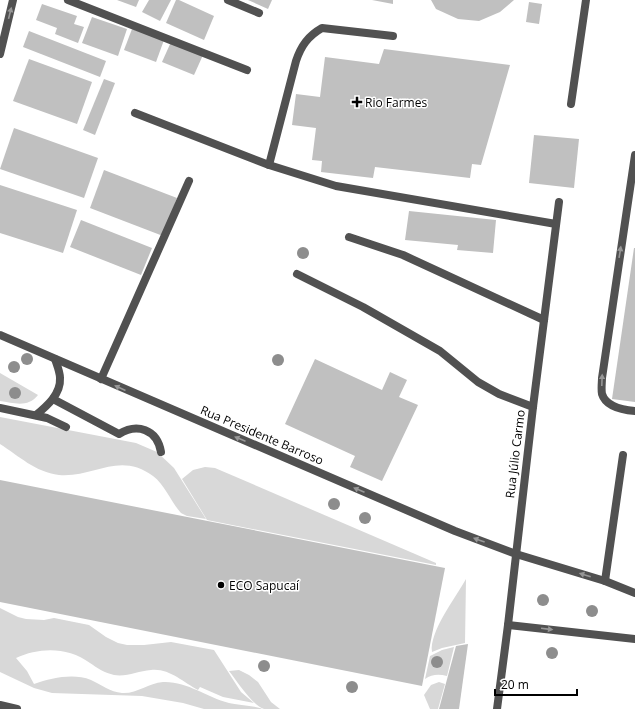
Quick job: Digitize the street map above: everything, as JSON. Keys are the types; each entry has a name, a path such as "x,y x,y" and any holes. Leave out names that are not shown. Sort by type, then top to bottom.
{"street":[{"path":"0,54 13,0"},
{"path":"68,0 247,70"},
{"path":"228,0 259,13"},
{"path":"571,104 586,0"},
{"path":"269,165 296,61 300,50 312,34 322,28 393,36"},
{"path":"135,113 269,165 336,186 556,224"},
{"path":"635,155 602,378 602,394 608,402 618,408 635,412"},
{"path":"101,379 189,181"},
{"name":"Rua Júlio Carmo","path":"497,709 559,202"},
{"path":"349,237 403,255 544,320"},
{"path":"297,274 364,307 434,347 478,382 499,394 533,406"},
{"name":"Rua Presidente Barroso","path":"0,335 455,531 516,554 605,581 635,593"},
{"path":"36,415 53,399 58,390 60,379 55,359"},
{"path":"53,399 119,434 132,428 141,428 148,432 159,443 160,452"},
{"path":"0,408 54,420 66,427"},
{"path":"605,581 622,454"},
{"path":"508,624 635,639"},
{"path":"0,706 17,709"}],"shaded area":[{"path":"0,373 38,395 30,402 20,404 0,401"},
{"path":"0,417 136,443 157,452 174,468 206,519 187,516 181,513 157,480 141,469 118,465 72,475 59,475 42,471 0,444"},
{"path":"205,467 215,468 436,563 436,565 207,520 182,479 193,470"},
{"path":"466,579 465,643 442,648 432,652 432,644 439,625"},
{"path":"0,608 18,617 26,619 44,620 54,618 89,625 106,637 118,643 127,645 171,642 214,650 241,692 254,703 223,697 200,687 198,690 176,676 164,671 151,670 123,675 114,675 101,670 73,654 54,650 25,654 16,658 27,671 34,684 55,678 77,677 91,680 110,690 127,693 152,684 172,682 229,703 262,709 204,709 183,703 142,696 52,693 34,688 0,672"},
{"path":"454,647 447,676 436,675 425,679 430,656 442,650"},
{"path":"239,670 258,682 271,702 280,709 264,709 259,707 229,671"},
{"path":"439,682 445,684 438,709 430,709 424,695 431,685"}],"building":[{"path":"117,0 139,0 136,7"},
{"path":"149,0 171,0 160,21 142,12"},
{"path":"176,0 214,16 204,40 166,23"},
{"path":"248,0 272,0 268,9"},
{"path":"372,0 393,0 393,4"},
{"path":"431,0 514,0 500,12 479,21 458,19 436,9"},
{"path":"529,2 542,4 539,24 526,22"},
{"path":"42,4 77,16 74,24 84,27 78,43 55,34 57,28 36,20"},
{"path":"92,17 127,29 118,56 82,43"},
{"path":"132,29 164,40 156,62 124,50"},
{"path":"29,31 106,61 100,77 23,47"},
{"path":"171,42 203,55 194,75 162,62"},
{"path":"384,49 510,65 481,165 472,164 470,178 375,167 373,178 321,172 322,161 312,160 316,128 292,125 296,94 320,97 325,57 379,64"},
{"path":"29,59 92,82 77,124 13,101"},
{"path":"104,79 115,83 95,135 83,130"},
{"path":"14,128 98,158 84,198 0,169"},
{"path":"534,135 579,139 574,188 529,183"},
{"path":"104,170 177,198 163,236 90,208"},
{"path":"0,185 77,210 63,253 0,233"},
{"path":"409,211 496,220 493,253 457,250 458,245 405,240"},
{"path":"81,220 152,248 141,275 70,247"},
{"path":"635,248 635,402 612,399"},
{"path":"315,359 382,390 390,372 407,380 399,397 418,405 382,481 350,467 355,456 285,424"},
{"name":"ECO Sapucaí","path":"0,480 445,568 422,686 0,602"},
{"path":"468,644 459,709 439,709 456,646"}],"place":[{"name":"Rio Farmes","path":"357,102"},
{"name":"ECO Sapucaí","path":"221,585"}]}
